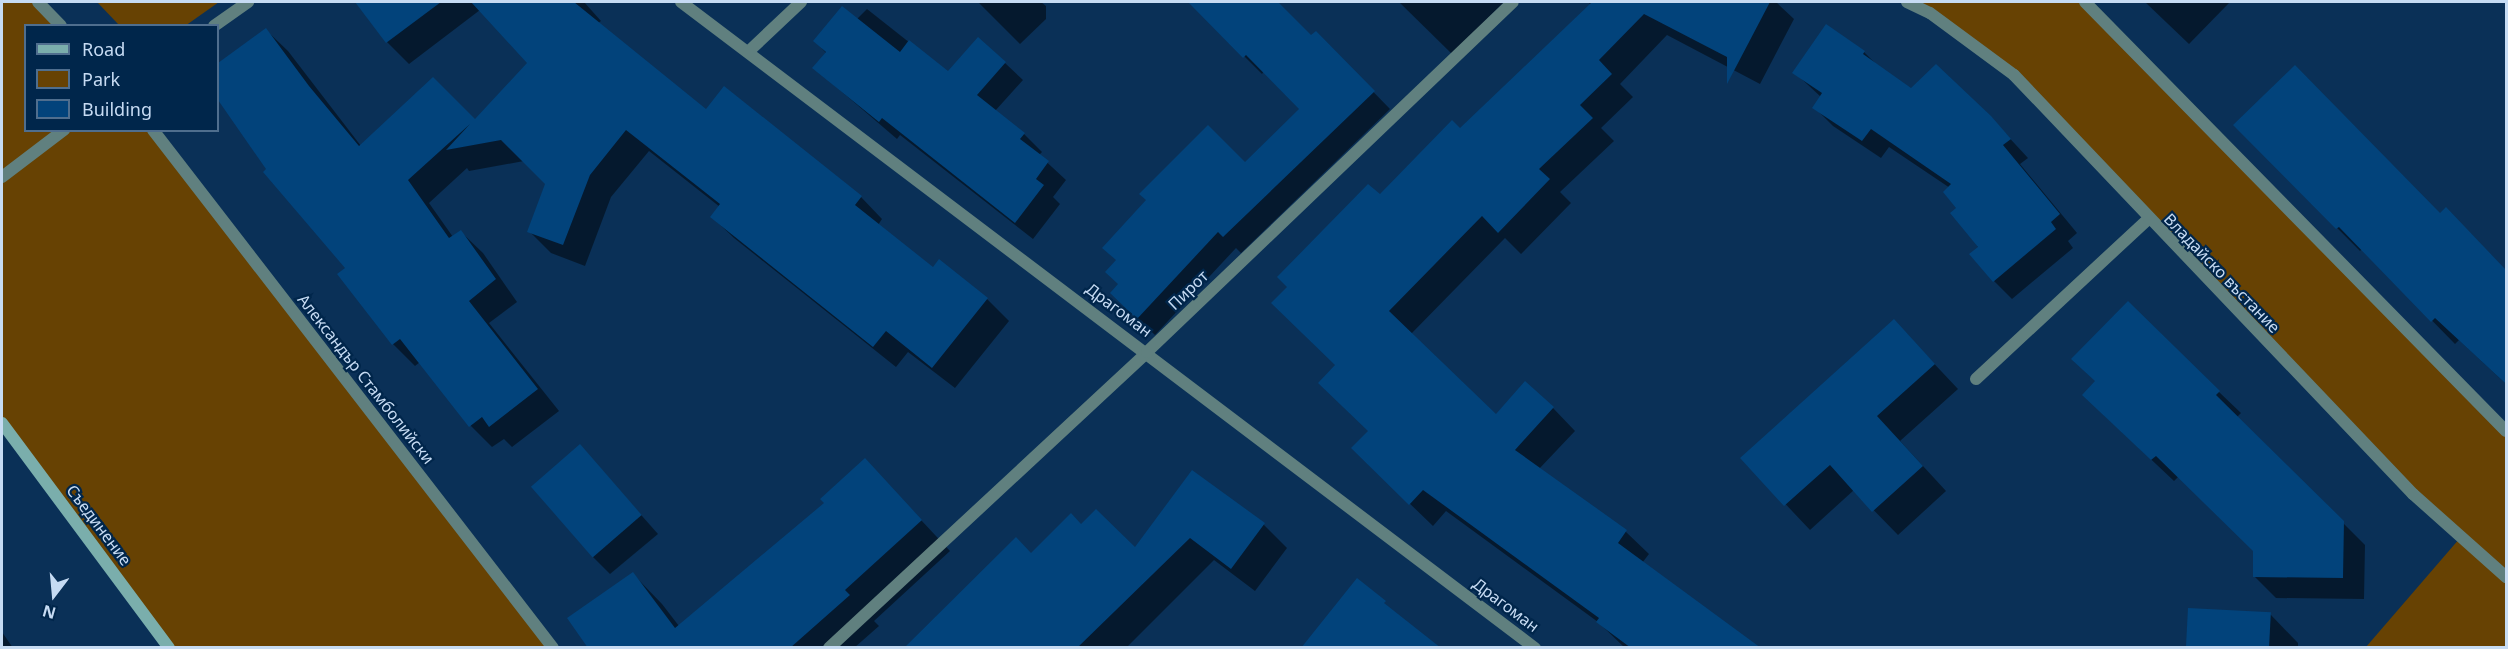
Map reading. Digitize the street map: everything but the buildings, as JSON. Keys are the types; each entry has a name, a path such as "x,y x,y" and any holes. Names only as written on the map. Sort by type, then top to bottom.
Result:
{"street":[{"path":"38,2 59,24"},
{"path":"217,24 248,2"},
{"name":"Драгоман","path":"681,2 1147,352 1535,648"},
{"path":"748,52 801,2"},
{"name":"Пирот","path":"829,648 1147,352 1513,2"},
{"name":"Владайско въстание","path":"1907,2 1930,14 2014,75 2148,219 2413,494 2506,577"},
{"path":"2085,2 2506,431"},
{"path":"2,177 61,132"},
{"name":"Александър Стамболийски","path":"155,132 553,648"},
{"path":"1976,379 2148,219"},
{"name":"Съединение","path":"2,423 169,648"}],"green space":[{"path":"2,2 36,2 57,24 24,24 24,132 57,132 2,174"},
{"path":"97,2 219,2 188,24 118,24"},
{"path":"1907,2 2085,2 2506,431 2506,647 2366,647 2460,538 2014,75"},
{"path":"63,132 154,132 553,647 169,647 2,423 2,177"}]}
